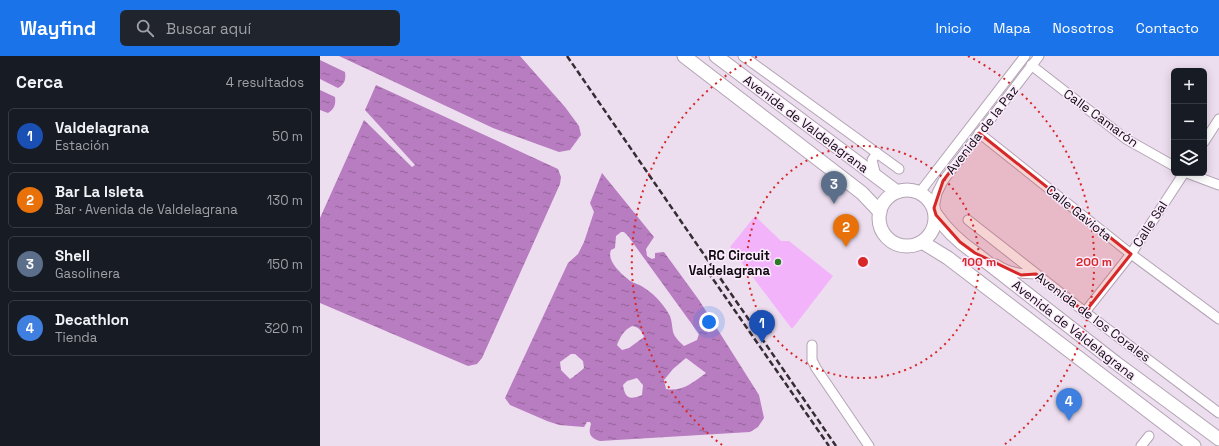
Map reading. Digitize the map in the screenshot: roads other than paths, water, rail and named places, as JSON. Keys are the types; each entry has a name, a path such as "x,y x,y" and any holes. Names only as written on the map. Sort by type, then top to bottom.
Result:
{"main road":[{"name":"Avenida de Valdelagrana","path":"684,56 862,193 880,212"},
{"name":"Avenida de Valdelagrana","path":"716,56 897,192"},
{"path":"911,190 920,192 930,201 935,211 936,223 928,237 922,242 905,246 897,244 884,234 880,226 880,212 883,204 889,196 897,192 911,190"},
{"name":"Avenida de Valdelagrana","path":"935,211 944,226 960,242 1116,363 1219,439"},
{"name":"Avenida de Valdelagrana","path":"922,242 948,258 1194,446"}],"street":[{"path":"743,56 899,169"},
{"name":"Avenida de la Paz","path":"935,211 937,193 943,181 1039,56"},
{"name":"Avenida de la Paz","path":"920,192 1019,58"},
{"name":"Calle Camarón","path":"1032,65 1126,138 1171,164"},
{"path":"1205,140 1219,119"},
{"name":"Calle Gaviota","path":"979,133 1130,254 1219,319"},
{"path":"876,176 872,160 877,153"},
{"name":"Calle Sal","path":"1085,312 1130,254 1182,176"},
{"path":"1196,176 1219,184"},
{"name":"Avenida de los Corales","path":"968,220 1085,312 1219,413"},
{"path":"975,253 988,257 1001,267 1021,274 1036,274"},
{"path":"812,345 812,360 816,368 869,446"},
{"path":"1141,446 1149,436"}],"water":[{"path":"339,56 520,56 565,107 579,126 581,135 570,150 559,152 493,128"},
{"path":"320,60 345,72 342,85 338,88 320,79"},
{"path":"376,85 558,169 561,177 560,184 482,358 477,364 468,366 320,303 320,218 364,120 412,167 415,165 365,110"},
{"path":"320,90 335,97 334,106 328,113 320,110"},
{"path":"602,173 654,237 646,249 647,256 652,259 655,258 655,253 664,252 699,300 759,395 764,418 758,427 750,432 600,441 592,437 590,433 590,422 587,422 584,427 559,425 510,405 505,398 568,263 578,254 584,242 594,212 590,203","holes":["621,232 624,232 628,236 699,334 697,340 684,346 674,334 670,316 660,301 653,294 632,282 616,268 610,254 611,250 615,248 616,236","632,326 638,328 644,337 629,348 622,350 617,345 619,339","571,354 575,354 583,361 584,368 570,379 561,370 560,362","686,358 706,373 688,386 678,389 666,389 664,380 673,369","637,378 643,385 642,395 634,398 627,396 623,385 627,381"]}],"railway":[{"path":"567,56 836,446"},
{"path":"708,272 829,446"}],"place":[{"name":"Shell","path":"834,204"},
{"name":"Bar La Isleta","path":"846,247"},
{"name":"RC Circuit Valdelagrana","path":"778,262"},
{"name":"Valdelagrana","path":"762,343"},
{"name":"Decathlon","path":"1069,421"}]}
